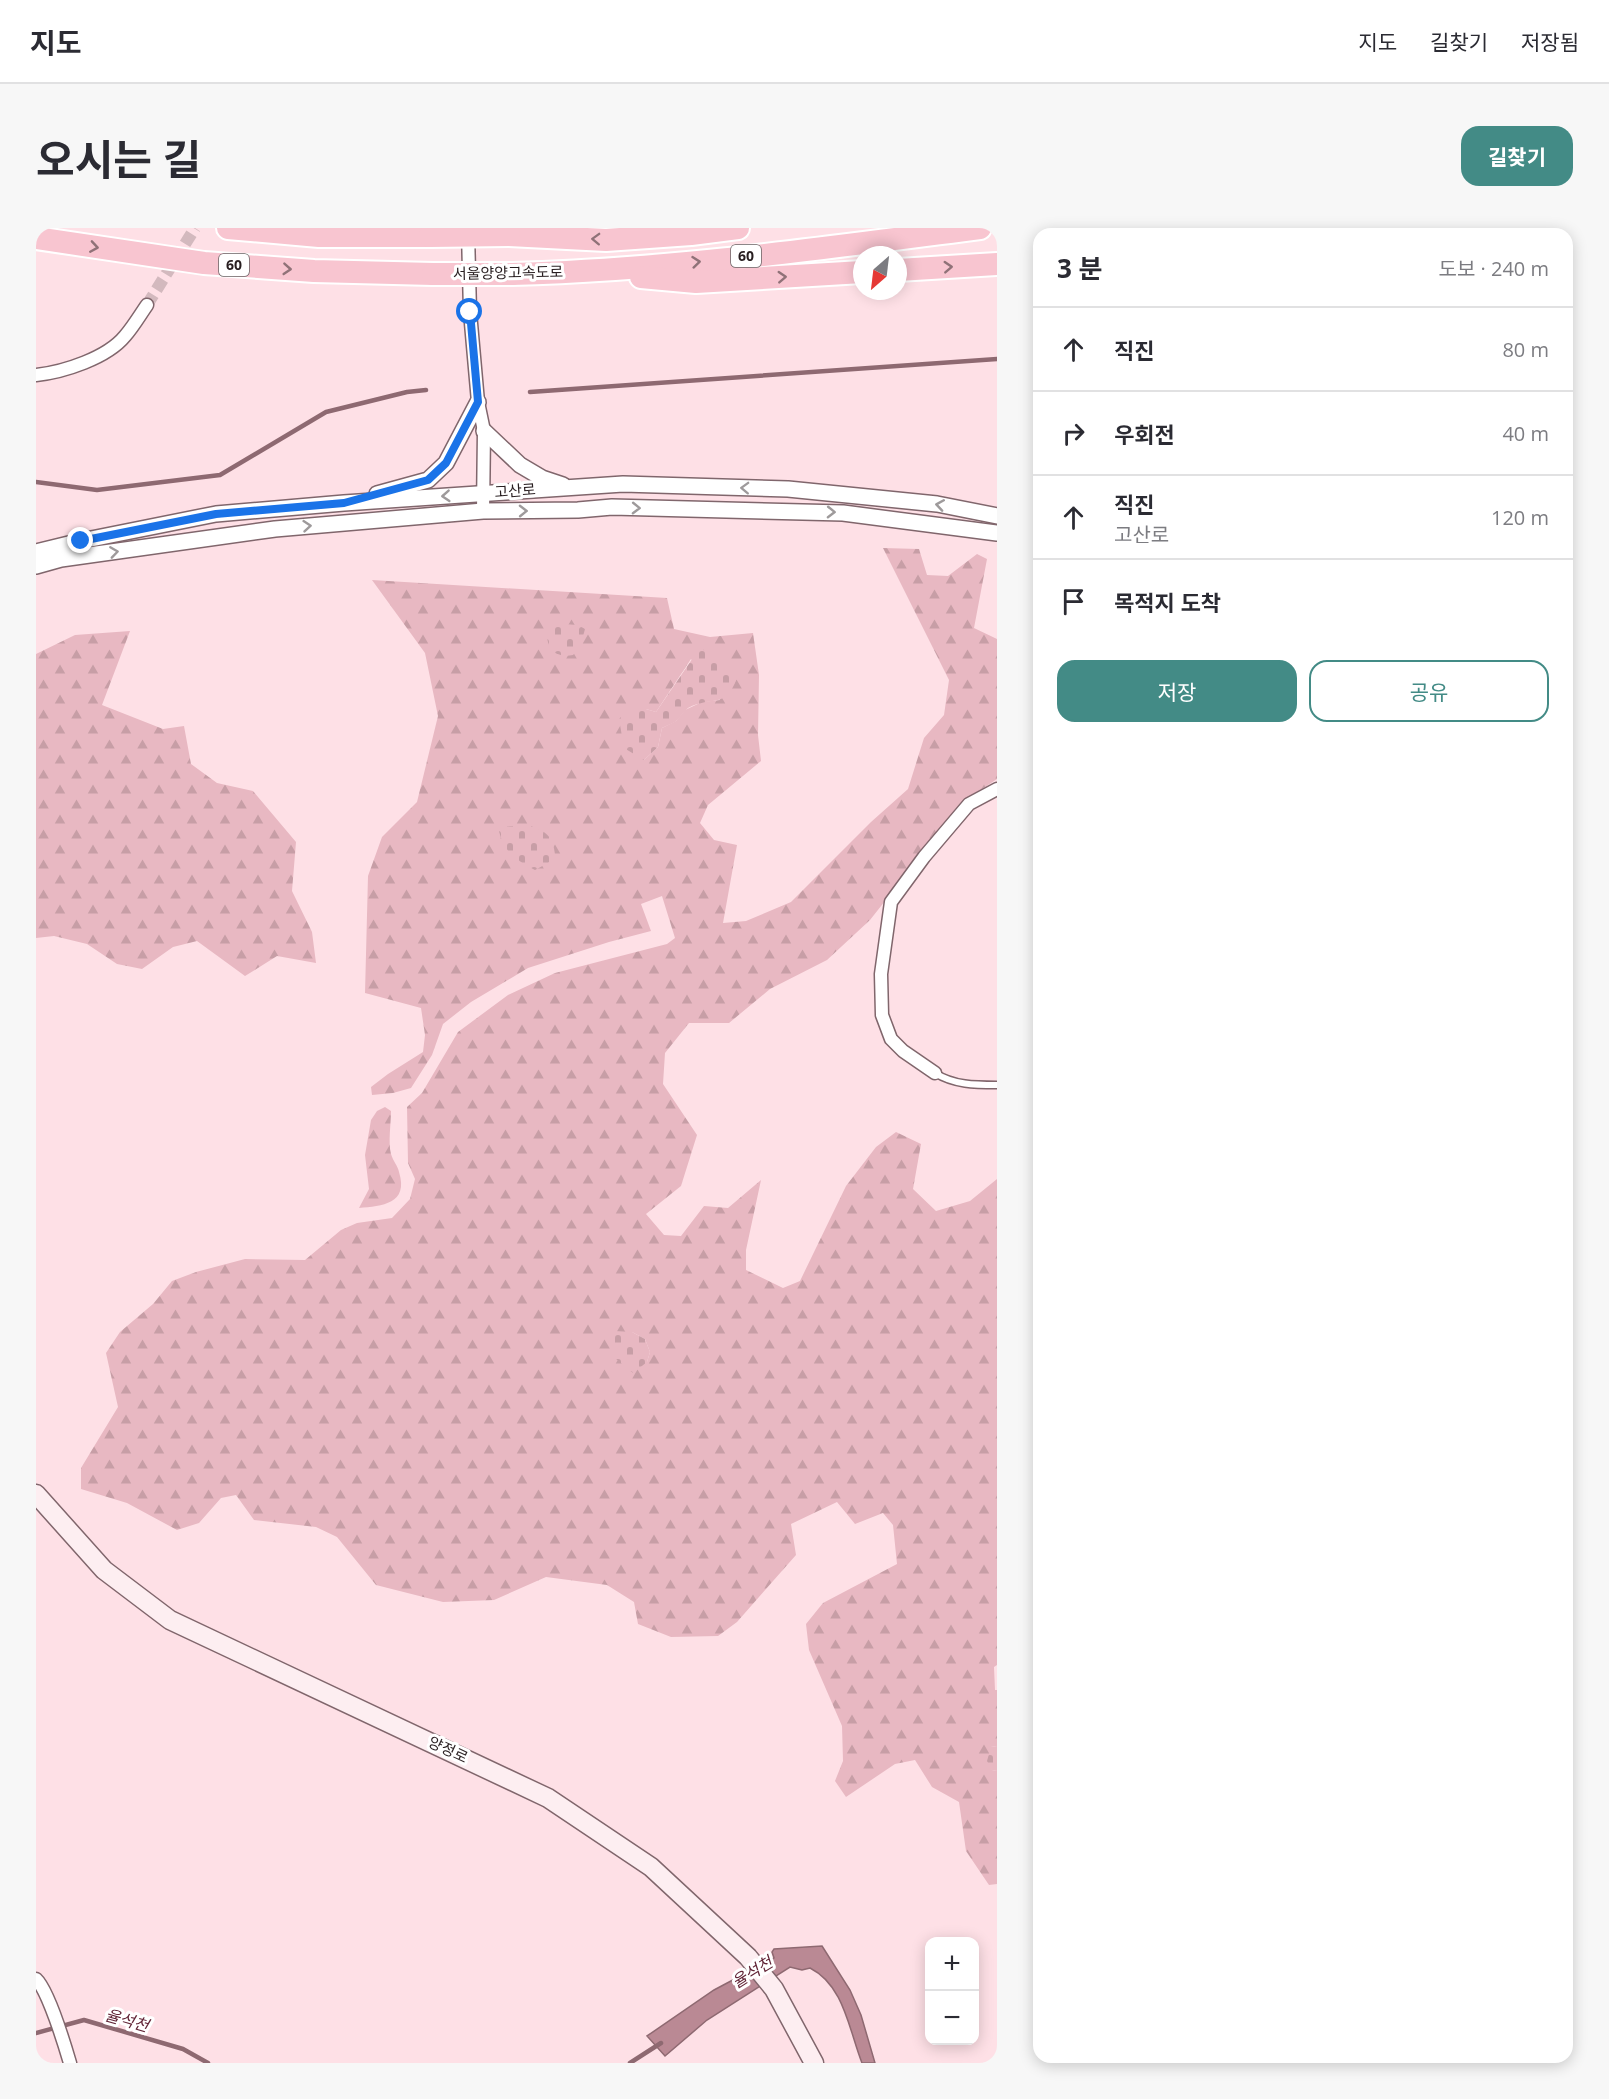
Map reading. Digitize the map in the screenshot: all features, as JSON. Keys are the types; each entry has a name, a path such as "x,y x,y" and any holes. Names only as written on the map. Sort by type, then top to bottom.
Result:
{"highway":[{"name":"60","path":"228,228 319,236 509,235 606,240 738,228"},
{"name":"서울양양고속도로","path":"36,238 204,263 314,271 512,274 576,272 695,262 980,228"},
{"path":"907,269 997,264"},
{"path":"576,272 696,282 853,273"}],"main road":[{"name":"양정로","path":"36,1494 104,1570 170,1620 548,1798 651,1867 748,1957 774,1989 814,2063"}],"street":[{"path":"468,228 470,312 478,402 484,431 483,511"},
{"path":"36,375 70,368 100,355 124,338 147,305"},
{"path":"344,503 428,480 446,463 478,402"},
{"path":"484,431 519,465 542,478 572,487"},
{"name":"고산로","path":"36,552 216,514 623,484 788,489 937,504 997,516"},
{"name":"고산로","path":"36,566 61,559 275,529 483,511 578,510 612,507 843,513 997,533"},
{"path":"935,1073 903,1051 891,1039 882,1015 881,974 891,902 924,857 969,804 997,789"},
{"path":"36,1979 48,2002 70,2062"}],"lane":[{"path":"935,1073 946,1080 997,1085"}],"green space":[{"path":"883,548 919,549 927,575 948,576 977,554 987,559 974,628 997,639 997,779 964,801 870,920 827,960 770,989 729,1023 689,1023 665,1053 663,1084 697,1135 681,1186 646,1214 664,1235 681,1236 704,1206 728,1208 761,1180 746,1250 746,1270 783,1288 800,1281 846,1186 876,1147 896,1132 921,1144 913,1189 936,1211 970,1201 997,1179 997,1665 994,1667 995,1690 997,1690 997,1746 991,1747 992,1770 997,1771 997,1884 989,1885 966,1851 959,1802 932,1787 915,1760 895,1764 846,1797 835,1781 843,1761 842,1726 809,1650 806,1624 823,1603 897,1564 893,1525 883,1513 855,1524 837,1502 791,1524 796,1555 737,1622 718,1636 671,1637 638,1624 634,1602 607,1585 546,1577 494,1600 443,1602 376,1585 337,1537 316,1527 254,1520 236,1495 221,1498 199,1523 177,1530 127,1503 81,1489 81,1468 118,1407 106,1353 120,1332 153,1304 172,1281 245,1259 305,1260 341,1230 357,1223 392,1218 410,1199 415,1179 408,1163 407,1107 422,1093 458,1032 508,995 555,973 667,944 675,938 662,896 641,904 651,931 528,968 471,1002 443,1024 432,1055 411,1088 372,1095 371,1087 423,1052 425,1035 421,1008 365,993 368,876 382,837 417,802 438,716 425,653 372,580 667,598 674,629 710,637 753,633 759,675 758,735 761,761 708,805 700,823 714,840 737,845 723,923 746,921 791,902 871,822 908,789 924,738 944,715 949,680","holes":["691,659 720,700 702,702 685,710 676,721 662,728 658,747 644,760 646,709 656,712","632,1332 645,1339 650,1352 647,1362"]},
{"path":"547,625 578,625 585,629 580,647 573,655 555,653 547,639"},
{"path":"130,631 102,705 163,729 184,726 191,764 217,783 253,791 296,842 292,891 312,932 316,963 277,956 245,976 197,941 173,947 142,969 117,964 87,944 54,936 36,938 36,654 75,635"},
{"path":"699,649 722,658 734,672 737,678 728,694 723,698 688,708 675,722 662,728 658,747 644,760 624,748 619,719 630,708 656,712"},
{"path":"528,825 547,835 554,848 555,855 548,863 535,870 521,862 506,848 498,827"},
{"path":"385,1107 391,1111 390,1149 399,1172 400,1191 397,1197 384,1204 359,1208 369,1189 365,1155 371,1120 377,1111"},
{"path":"615,1331 632,1332 645,1339 650,1352 647,1362 633,1373 616,1359 609,1338"},
{"path":"997,1746 997,1771 992,1770 987,1761 991,1747"}],"water":[{"name":"율석천","path":"822,1946 850,1990 861,2015 875,2063 862,2063 838,1997 831,1985 810,1968 802,1970 790,1967 707,2020 665,2056 647,2036 714,1990 774,1958 772,1952 774,1949"}],"waterway":[{"path":"530,392 997,359"},
{"path":"36,482 97,490 220,475 326,412 407,392 426,390"},
{"name":"율석천","path":"36,2033 84,2020 183,2049 208,2063"},
{"name":"율석천","path":"630,2063 661,2043"}],"tunnel":[{"path":"147,305 195,228"}],"route":[{"path":"81,541 216,514 344,503 428,480 446,463 478,402 470,312"}]}
